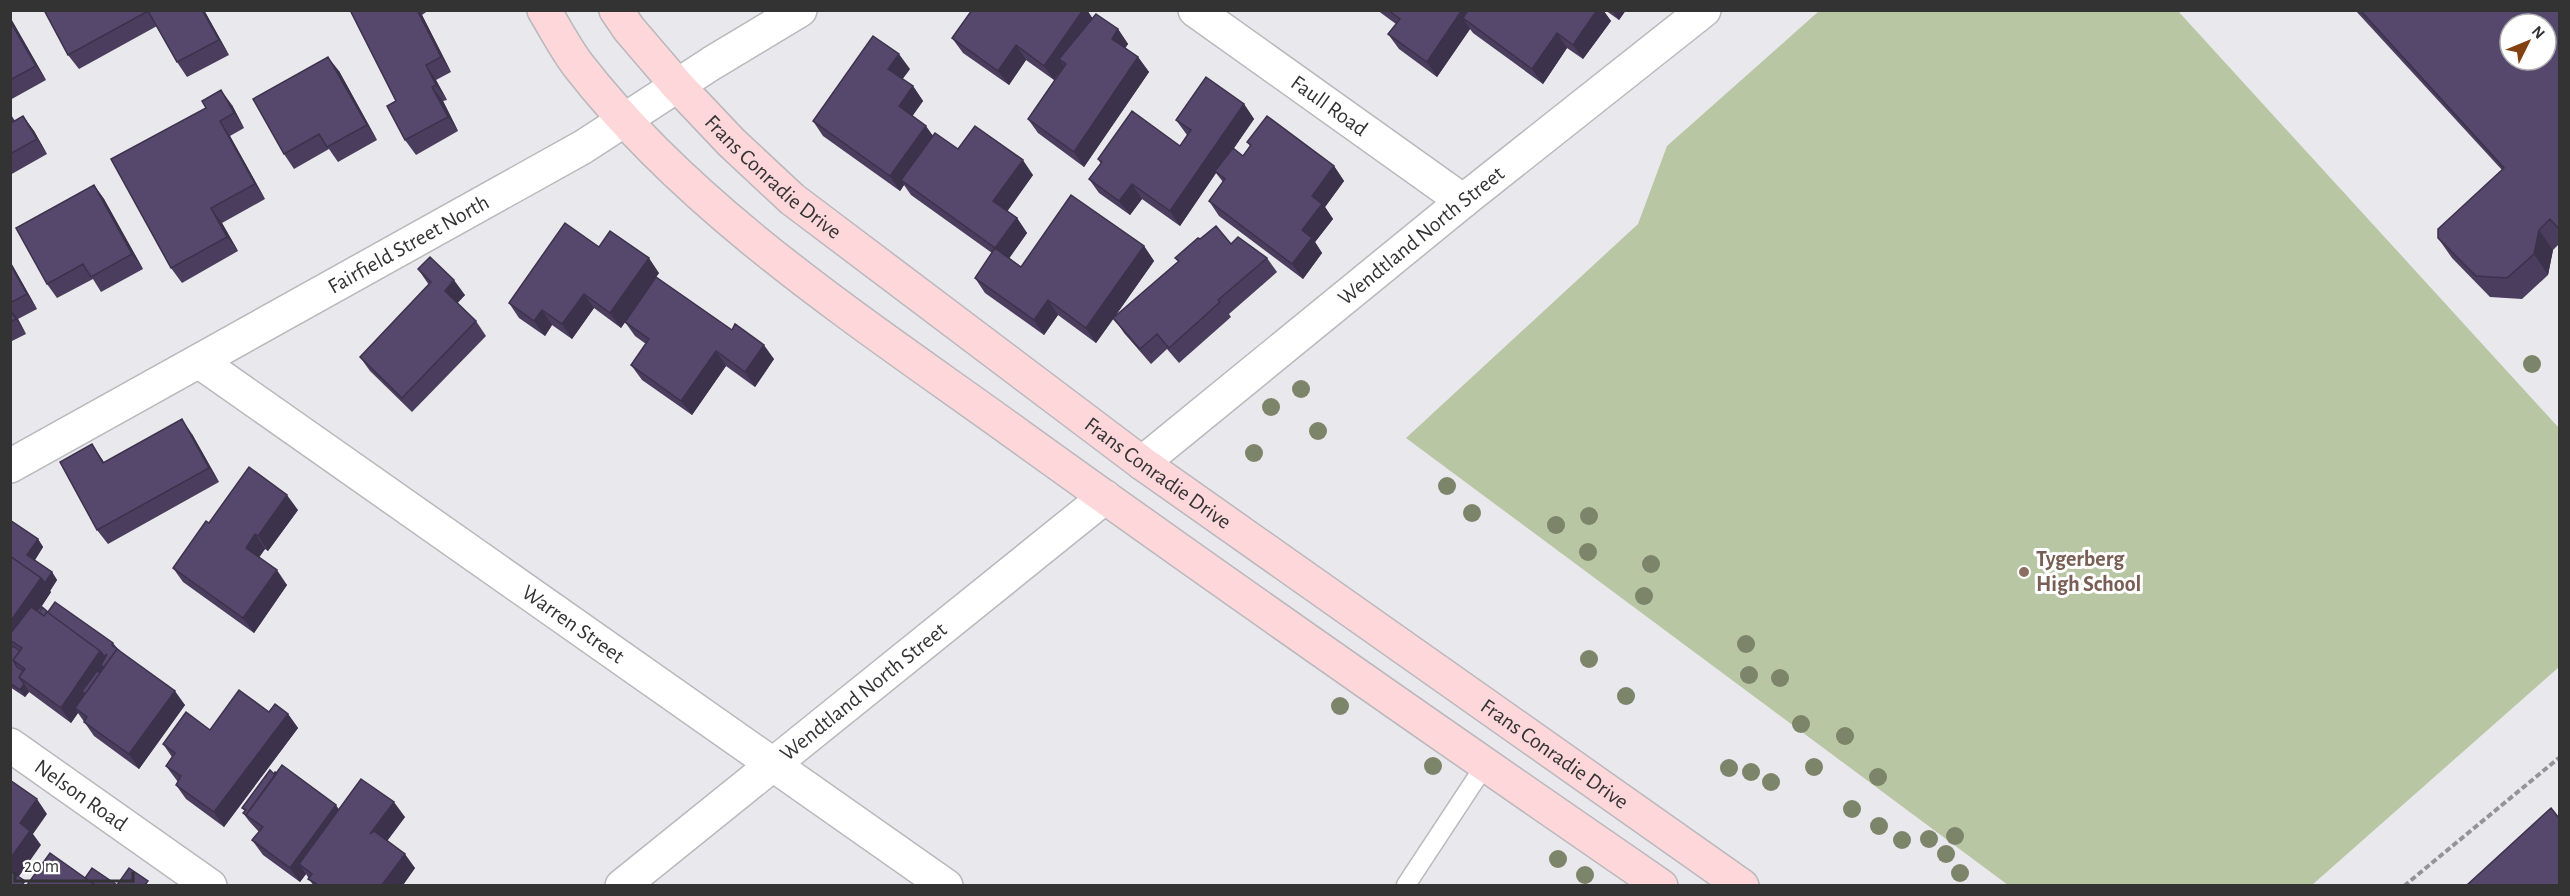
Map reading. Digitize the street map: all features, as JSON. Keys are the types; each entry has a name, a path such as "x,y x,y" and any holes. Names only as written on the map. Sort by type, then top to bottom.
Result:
{"main road":[{"path":"543,10 577,63 678,176 810,284 1105,497 1485,765 1661,885"},
{"name":"Frans Conradie Drive","path":"616,10 629,29 677,85 731,142 792,199 1142,464 1742,885"}],"street":[{"name":"Fairfield Street North","path":"10,466 583,147 677,85 800,10"},
{"name":"Faull Road","path":"1195,10 1463,201"},
{"name":"Wendtland North Street","path":"1142,464 1463,201 1704,10"},
{"name":"Warren Street","path":"200,362 946,885"},
{"name":"Wendtland North Street","path":"622,885 1105,497"},
{"name":"Nelson Road","path":"10,745 210,885"}],"lane":[{"path":"1406,885 1485,765"}],"path":[{"path":"2404,885 2559,758"}],"green space":[{"name":"Tygerberg High School","path":"1819,11 2178,11 2559,428 2559,667 2312,885 2008,885 1406,438 1638,224 1667,146"}],"building":[{"path":"44,10 202,10 219,40 177,62 148,11 68,55"},
{"path":"350,10 417,10 441,57 426,65 436,85 432,87 448,117 405,140 387,106 396,101"},
{"path":"972,10 1083,10 1044,66 1016,45 998,71 952,38"},
{"path":"1388,10 1462,10 1427,62 1388,34 1400,19"},
{"path":"1468,10 1597,10 1573,45 1557,33 1532,69 1463,18"},
{"path":"2360,10 2559,10 2559,229 2550,219 2539,230 2534,254 2507,278 2476,276 2438,238 2438,229 2504,168"},
{"path":"1096,14 1118,29 1112,39 1138,57 1074,152 1028,119 1066,64 1059,59"},
{"path":"10,21 36,66 10,80"},
{"path":"873,36 899,54 888,69 913,86 899,106 926,126 890,176 813,121"},
{"path":"328,57 367,125 327,147 319,134 284,154 253,99"},
{"path":"1206,77 1244,104 1170,211 1132,184 1119,201 1089,179 1102,162 1098,159 1132,111 1180,146 1191,130 1176,120"},
{"path":"221,90 234,113 220,121 255,184 211,208 227,237 171,268 111,159 206,108 202,101"},
{"path":"23,116 37,139 10,154 10,117 13,122"},
{"path":"1267,116 1334,166 1312,196 1322,204 1302,230 1312,238 1292,264 1209,201 1225,179 1215,171 1233,148 1243,156 1251,145 1247,142"},
{"path":"975,126 1023,160 993,201 1017,218 995,248 901,180 935,133 958,149"},
{"path":"94,185 132,254 91,277 83,264 47,284 16,228"},
{"path":"1071,195 1144,246 1086,328 1048,300 1034,320 975,278 995,248 1021,267"},
{"path":"565,223 599,247 610,231 649,258 610,313 584,294 562,324 542,310 534,321 509,303"},
{"path":"1216,226 1231,244 1238,237 1267,258 1218,300 1220,302 1169,348 1157,334 1140,349 1113,318 1179,261 1175,258"},
{"path":"430,257 454,280 445,291 476,321 402,398 360,357 431,282 418,269"},
{"path":"10,264 27,294 10,303"},
{"path":"656,277 732,330 735,324 764,345 745,372 716,351 681,401 631,365 649,339 625,322"},
{"path":"10,310 16,319 10,322"},
{"path":"182,419 209,468 97,530 60,462 92,444 103,463"},
{"path":"249,467 287,495 258,536 255,534 246,548 277,570 243,618 173,568 206,521 209,523"},
{"path":"10,520 38,539 27,555 52,572 45,583 10,556"},
{"path":"10,556 41,578 10,622"},
{"path":"55,602 113,643 112,645 120,651 117,649 104,667 101,665 107,654 104,656 47,612 44,616 39,612 42,607 48,612"},
{"path":"31,607 44,616 47,612 100,651 61,708 19,677 25,669 13,660 22,648 10,640 10,634"},
{"path":"13,646 20,651 13,660 23,671 19,677 24,684 20,690 10,683 10,650"},
{"path":"117,649 175,691 129,754 84,722 87,717 75,708"},
{"path":"97,671 100,673 85,694 82,691"},
{"path":"239,690 269,712 275,704 288,714 214,812 176,785 181,776 166,766 175,753 163,744 186,712 210,730"},
{"path":"282,765 336,805 290,868 252,840 263,827 246,815"},
{"path":"270,770 274,774 277,773 246,815 243,813 246,810 242,808"},
{"path":"361,779 394,802 370,834 374,831 405,854 382,885 318,885 308,879 312,874 299,864"},
{"path":"10,780 37,799 20,823 30,831 10,859"},
{"path":"2551,808 2559,818 2559,885 2467,885"},
{"path":"50,853 95,885 27,885"},
{"path":"92,868 117,885 95,885 85,878"},
{"path":"129,868 148,881 145,885 117,885"},
{"path":"10,871 25,881 22,885 10,885"}],"place":[{"name":"Tygerberg High School","path":"2024,572"}]}
